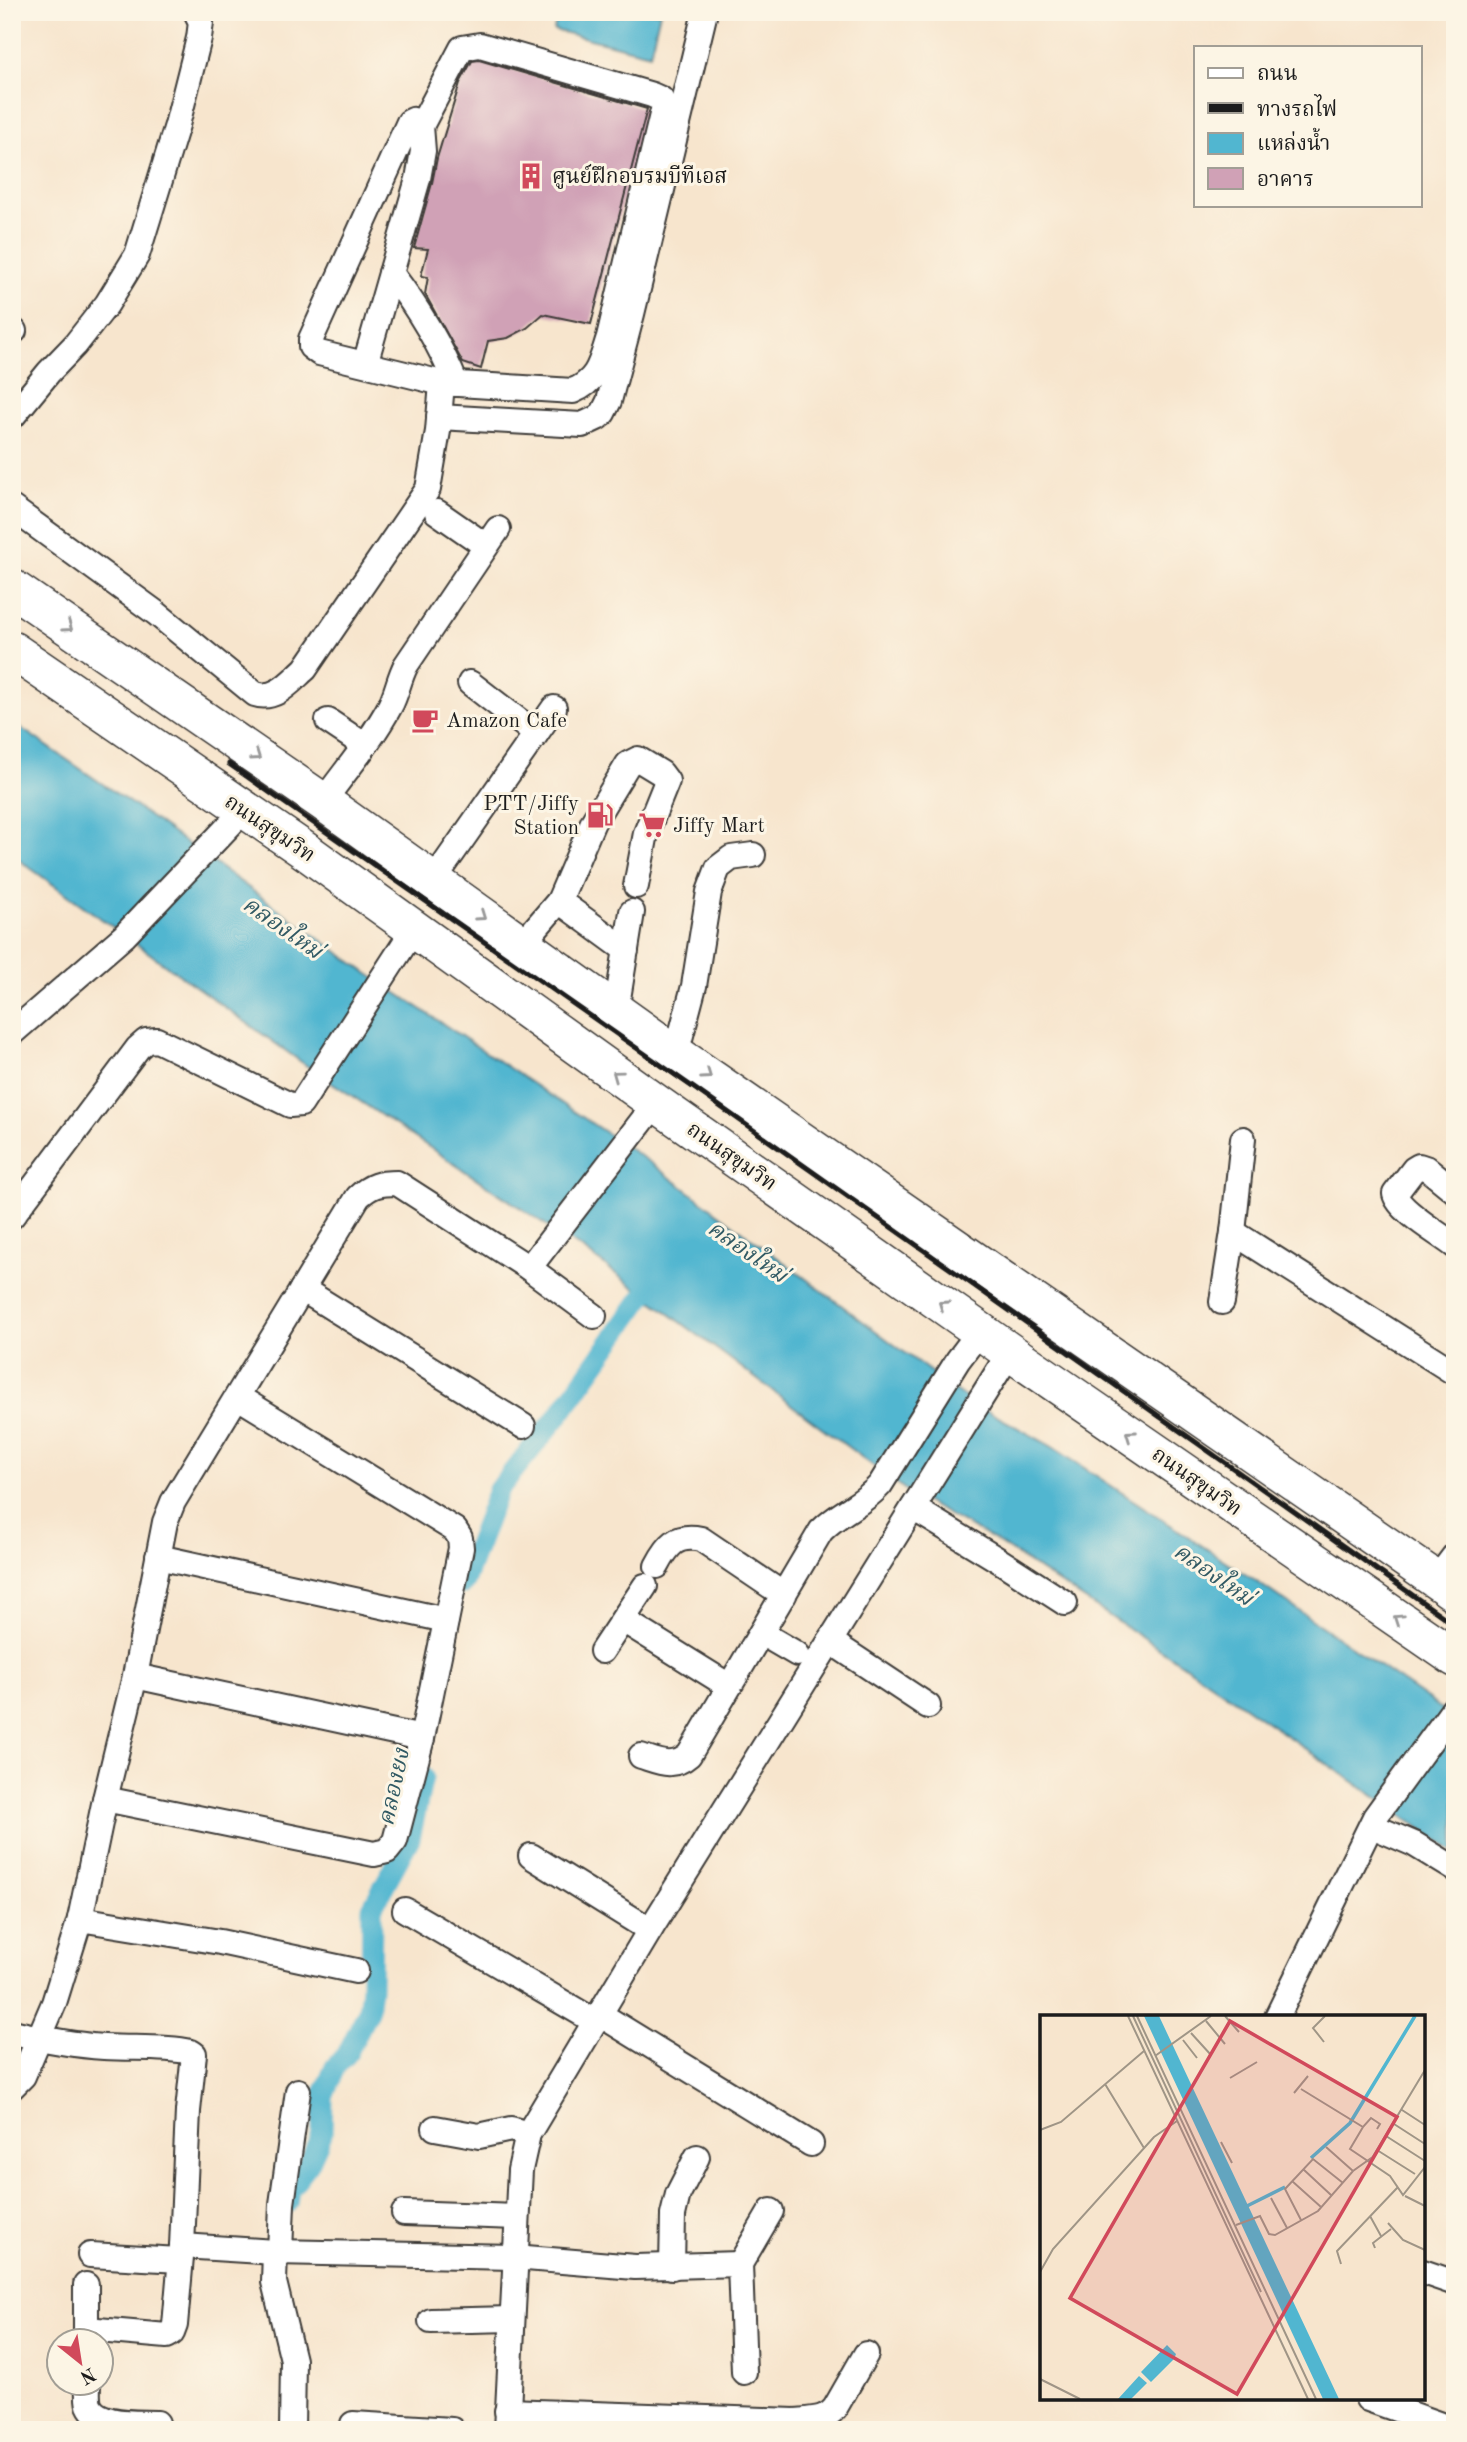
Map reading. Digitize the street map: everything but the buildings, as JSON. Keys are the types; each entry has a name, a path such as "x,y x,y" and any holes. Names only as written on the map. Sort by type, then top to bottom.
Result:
{"highway":[{"path":"12,588 323,802 676,1054 1448,1576"},
{"name":"ถนนสุขุมวิท","path":"12,650 414,929 647,1116 980,1331 1455,1658"}],"street":[{"path":"12,417 107,304 137,255 173,137 199,37 201,22 196,12"},
{"path":"438,424 573,426 589,423 603,413 609,401 632,314 705,12"},
{"path":"365,364 418,179 423,151 421,126 462,48 480,45 652,95 660,99 664,106 609,337 598,370 587,385 573,391 449,383 365,364 319,353 311,346 311,339 409,122 413,120 421,126"},
{"path":"12,508 156,613 255,694 271,696 284,688 305,669 428,489 438,424 449,383 449,366 424,321 391,273"},
{"path":"323,802 392,703 399,678 492,537 437,512"},
{"path":"470,683 536,734"},
{"path":"433,881 554,708"},
{"path":"328,721 364,745"},
{"path":"522,944 559,901 593,822 628,764 638,759 661,773 667,781 646,832 636,886"},
{"path":"12,1033 124,936 244,810"},
{"path":"676,1054 694,986 709,892 718,868 731,858 753,855"},
{"path":"559,901 626,950"},
{"path":"616,1011 632,912"},
{"path":"12,1216 146,1041 157,1040 290,1105 302,1104 414,929"},
{"path":"536,1258 647,1116"},
{"path":"1222,1302 1243,1139"},
{"path":"1455,1191 1428,1169 1419,1166 1395,1194 1396,1201 1405,1209 1455,1246"},
{"path":"12,2087 23,2076 54,2003 80,1919 135,1676 165,1522 173,1502 358,1197 370,1187 381,1183 397,1183 536,1258 594,1316"},
{"path":"1233,1233 1455,1373"},
{"path":"302,1289 523,1426"},
{"path":"641,1756 669,1764 680,1763 689,1755 821,1531 832,1519 868,1499 880,1485 958,1360 980,1331"},
{"path":"866,2354 829,2416 795,2425 507,2420 520,2170 528,2134 650,1930 1010,1352"},
{"path":"106,1798 373,1854 387,1851 395,1841 422,1738 461,1548 460,1538 455,1530 238,1397"},
{"path":"914,1505 1065,1603"},
{"path":"602,1651 665,1551 687,1536 701,1539 784,1595"},
{"path":"158,1557 446,1620"},
{"path":"623,1620 729,1686"},
{"path":"761,1633 797,1654"},
{"path":"830,1641 928,1706"},
{"path":"135,1676 422,1738"},
{"path":"1278,2015 1373,1821 1455,1707"},
{"path":"1373,1821 1455,1869"},
{"path":"531,1856 650,1930"},
{"path":"405,1910 811,2144"},
{"path":"80,1919 220,1942 356,1971"},
{"path":"12,2032 40,2033 103,2047 166,2047 194,2054 188,2111 176,2325 167,2336 116,2335"},
{"path":"292,2430 292,2347 274,2282 282,2252 282,2204 298,2091"},
{"path":"435,2128 479,2136 511,2129 528,2134"},
{"path":"672,2267 673,2215 678,2194 697,2157"},
{"path":"744,2372 740,2264 771,2211"},
{"path":"404,2213 517,2217"},
{"path":"90,2255 282,2252 514,2257 672,2267 740,2264"},
{"path":"1425,2273 1455,2283"},
{"path":"86,2285 86,2326"},
{"path":"431,2321 512,2319"},
{"path":"88,2396 91,2408 100,2416 157,2423"},
{"path":"1371,2400 1455,2430"},
{"path":"353,2424 452,2430"}],"water":[{"path":"558,12 660,12 650,54 554,30"},
{"name":"คลองใหม่","path":"12,722 139,809 370,975 648,1161 971,1402 1051,1446 1254,1580 1455,1718 1455,1852 1193,1671 994,1540 911,1494 584,1250 307,1066 12,855"}],"waterway":[{"name":"คลองยง","path":"463,1584 498,1490 559,1415 661,1271"},
{"name":"คลองยง","path":"287,2203 289,2189 309,2163 322,2134 323,2096 335,2067 347,2054 368,2011 371,1988 372,1908 410,1838 423,1777"}],"railway":[{"path":"229,764 1455,1625"}],"place":[{"name":"ศูนย์ฝึกอบรมบีทีเอส","path":"531,176"},
{"name":"Amazon Cafe","path":"425,720"},
{"name":"PTT/Jiffy Station","path":"600,815"},
{"name":"Jiffy Mart","path":"652,825"}]}
